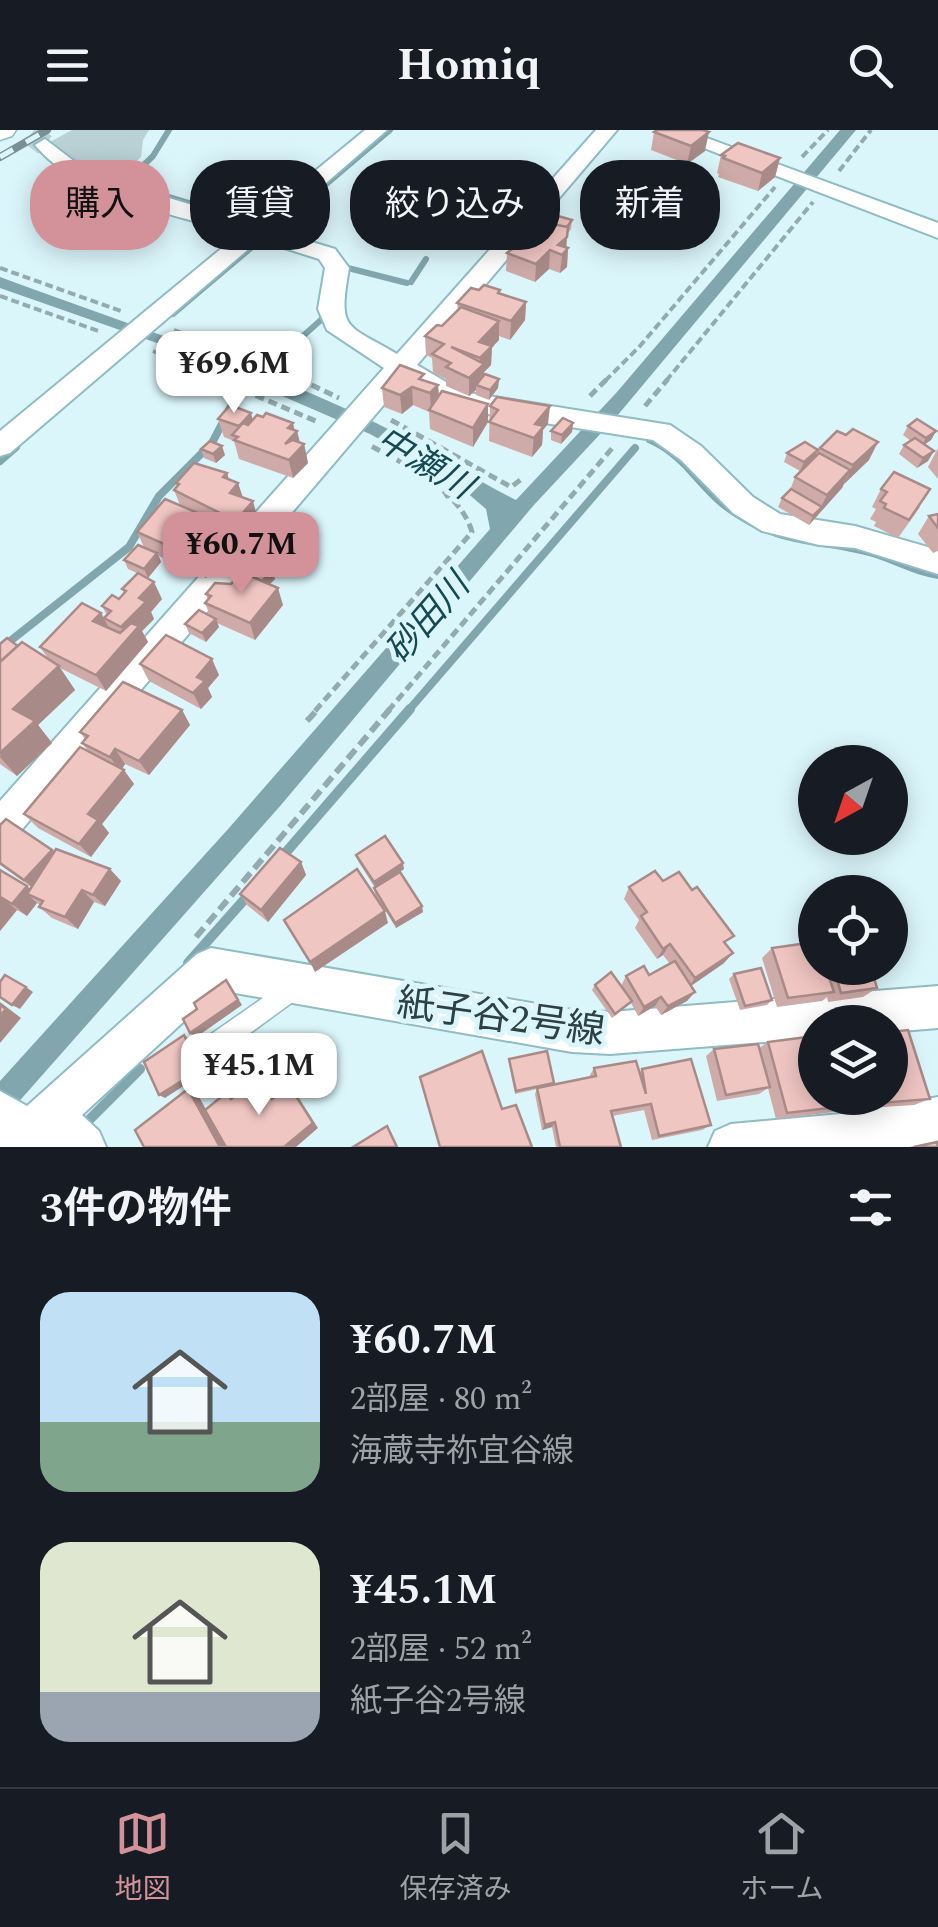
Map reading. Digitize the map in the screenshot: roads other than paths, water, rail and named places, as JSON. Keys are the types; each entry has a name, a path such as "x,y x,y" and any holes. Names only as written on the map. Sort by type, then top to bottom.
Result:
{"street":[{"path":"330,169 376,130"},
{"path":"0,828 607,130"},
{"path":"667,130 938,231"},
{"path":"21,134 72,169 109,186 190,210"},
{"path":"0,446 233,250"},
{"path":"315,250 327,254 338,277 330,309 339,330 456,400 660,432 681,444 730,494 772,522 800,531 855,537 938,562"},
{"name":"紙子谷2号線","path":"21,1126 211,968 532,1026 610,1033 938,1006"},
{"path":"730,1147 850,1136 938,1119"},
{"path":"21,1126 83,1147"}],"lane":[{"path":"222,1064 212,1047 300,983"}],"water":[{"path":"840,130 856,130 617,416 533,506 281,805 0,1123 0,1081 229,828 490,529 486,509 451,479 370,434 174,349 0,288 0,277 237,363 330,402 394,432 516,500 617,392"},
{"path":"649,438 688,461 726,504 938,573 938,579 865,555 767,534 721,507 671,457 646,442"}],"waterway":[{"path":"169,130 153,156 124,184 190,203"},
{"path":"173,314 390,130"},
{"path":"411,282 426,259"},
{"path":"348,268 407,283"},
{"path":"274,362 322,319 322,307"},
{"path":"0,649 129,547 159,496 212,443 237,395"},
{"path":"0,461 16,447"},
{"path":"408,711 635,448"},
{"path":"281,858 410,709"},
{"path":"188,963 251,892"},
{"path":"89,1120 140,1069"}],"tunnel":[{"path":"31,134 45,145"}],"railway":[{"path":"0,157 47,130"}],"water label":[{"name":"中瀬川","path":"425,462"},
{"name":"砂田川","path":"427,618"}]}
